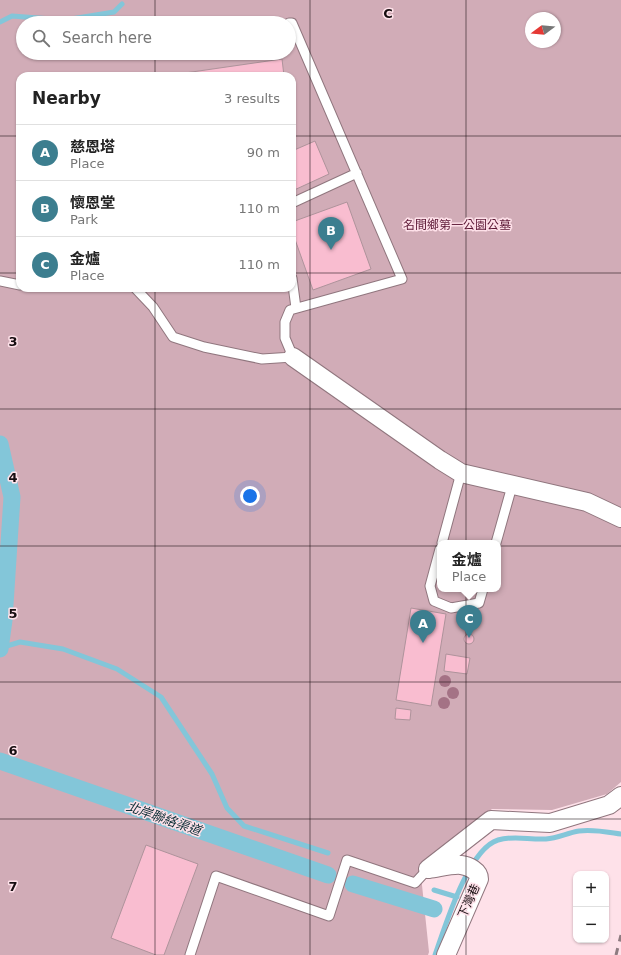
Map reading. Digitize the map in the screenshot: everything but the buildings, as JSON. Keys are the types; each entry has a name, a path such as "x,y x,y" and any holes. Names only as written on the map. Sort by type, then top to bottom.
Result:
{"street":[{"path":"293,357 440,460 461,473 512,486 587,502 621,518"},
{"path":"428,869 491,820 550,823 609,805 621,796"},
{"name":"下灣巷","path":"428,869 470,868 479,875 479,879 446,955"}],"lane":[{"path":"140,292 153,307 173,337 204,347 262,359 293,357 285,338 285,322 290,310 402,279 296,32"},
{"path":"296,201 357,174"},
{"path":"0,281 16,284"},
{"path":"294,292 296,308"},
{"path":"443,540 461,473"},
{"path":"497,540 512,486"},
{"path":"437,560 430,586 434,601 451,608 479,603 482,592"},
{"path":"190,955 216,876 329,916 347,860 415,882 428,869"}],"green space":[{"name":"名間鄉第一公園公墓","path":"0,0 621,0 621,782 607,794 552,810 492,809 420,866 429,952 428,955 0,955"}],"waterway":[{"path":"90,16 114,12 122,4"},
{"path":"0,22 12,16 16,16"},
{"name":"北岸聯絡渠道","path":"0,444 12,497 4,620 0,649"},
{"path":"0,648 20,642 63,649 117,669 161,697 212,774 227,808 244,826 328,853"},
{"name":"北岸聯絡渠道","path":"0,761 328,875"},
{"path":"435,955 459,890 477,858 487,846 498,840 504,839 555,838 584,830 621,834"},
{"name":"北岸聯絡渠道","path":"353,884 434,909"},
{"path":"434,890 457,897"}],"railway":[{"path":"616,955 621,935"}],"place":[{"name":"懷恩堂","path":"331,250"},
{"name":"金爐","path":"469,638"},
{"name":"慈恩塔","path":"423,643"}]}
